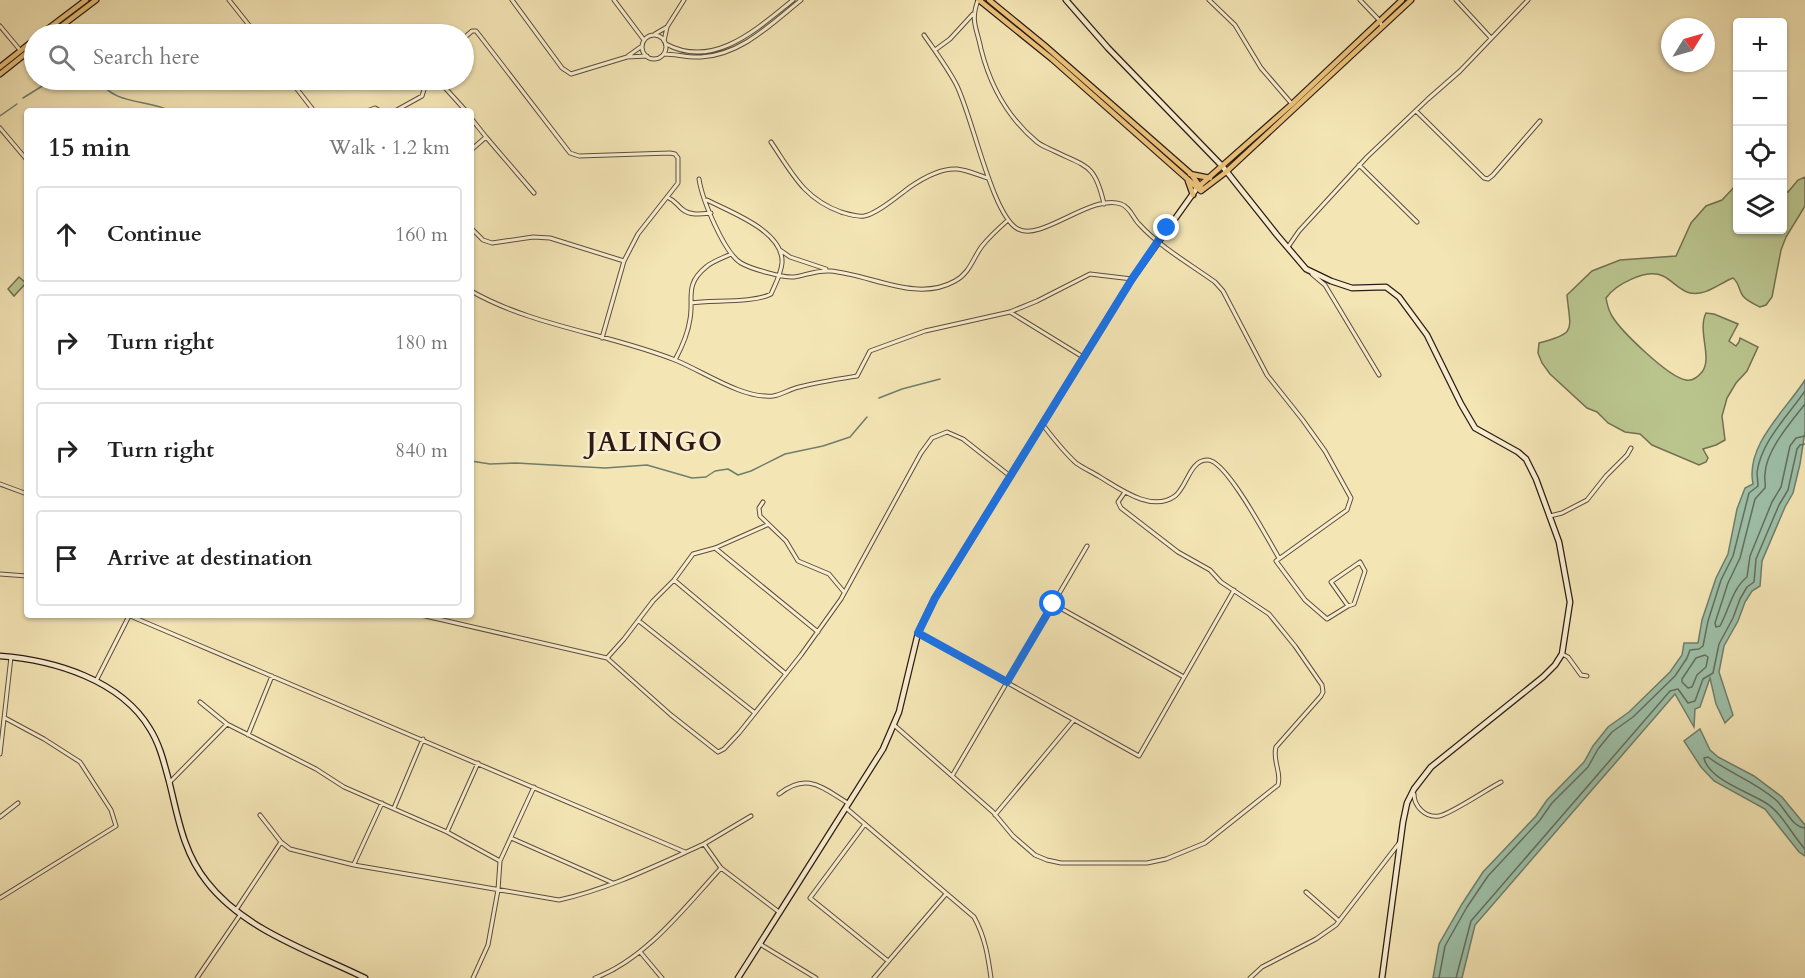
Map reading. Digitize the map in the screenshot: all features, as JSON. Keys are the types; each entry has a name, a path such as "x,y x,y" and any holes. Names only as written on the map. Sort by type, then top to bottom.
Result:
{"main road":[{"path":"54,24 86,0"},
{"path":"64,24 96,0"},
{"path":"979,0 1052,59 1188,176 1193,196"},
{"path":"988,0 1044,45 1200,189"},
{"path":"1066,0 1108,48 1225,169 1306,269 1352,288 1386,287 1398,297 1432,344 1470,422 1482,434 1523,456 1533,471 1559,542 1568,586 1568,619 1562,654 1543,677 1431,767 1414,789 1406,807 1382,978"},
{"path":"1381,24 1402,0"},
{"path":"1200,189 1225,169 1381,24 1411,0"},
{"path":"0,66 22,53"},
{"path":"0,74 22,53"},
{"path":"738,978 880,754 894,724 918,633 935,598 1158,240 1193,196 1210,178 1225,169"},
{"path":"1188,176 1210,178"},
{"path":"0,656 54,666 96,681 127,701 146,723 161,753 181,834 206,882 238,913 252,923 365,978"}],"street":[{"path":"229,0 248,24"},
{"path":"512,0 566,72 577,73 627,57 647,56 656,59 663,54 701,57 728,51 758,35 801,0"},
{"path":"614,0 644,40"},
{"path":"663,54 667,27 684,0"},
{"path":"654,35 676,50 685,52 702,52 727,46 754,31 794,0"},
{"path":"935,51 950,39 973,14 979,0"},
{"path":"1209,0 1235,25 1261,68 1294,106"},
{"path":"1359,0 1381,24"},
{"path":"1456,0 1491,38"},
{"path":"1288,247 1299,231 1359,165 1460,71 1528,0"},
{"path":"973,14 984,61 1002,103 1039,144 1081,162 1094,174 1104,204"},
{"path":"0,26 22,53"},
{"path":"647,56 642,46 644,40 667,27"},
{"path":"474,31 570,153 579,156 675,154 678,158 678,183 638,234 624,261 602,338"},
{"path":"924,35 956,84 969,115 997,201 1017,229 1029,232 1074,213 1104,204 1121,204 1130,211 1138,223 1215,282 1222,291 1267,375 1325,451 1351,498 1347,510 1276,561 1305,600 1327,620 1354,604 1365,571 1360,562 1331,582 1348,606"},
{"path":"627,57 642,46"},
{"path":"298,90 312,108"},
{"path":"400,108 422,96 424,90"},
{"path":"447,90 463,108"},
{"path":"1416,111 1484,178 1488,179 1540,121"},
{"path":"474,122 534,193"},
{"path":"0,128 24,156"},
{"path":"474,147 486,137"},
{"path":"771,142 812,197 825,206 849,214 865,216 915,183 937,173 957,169 988,178"},
{"path":"1359,165 1417,222"},
{"path":"699,179 701,192 722,241 741,263 793,277 811,272 830,271"},
{"path":"668,197 676,201 681,209 689,214 711,213"},
{"path":"706,200 749,220 790,257 830,271 911,288 934,288 955,281 973,265 981,247 1009,220"},
{"path":"474,231 483,240 492,243 533,237 550,238 624,261"},
{"path":"691,303 712,300 762,299 771,294 782,262 779,249"},
{"path":"675,360 690,319 689,294 695,280 706,267 731,254"},
{"path":"1306,269 1325,285 1379,375"},
{"path":"474,292 504,306 675,360 738,390 774,396 814,383 857,376 870,351 925,331 1010,312 1090,274 1132,279"},
{"path":"1010,312 1083,357"},
{"path":"1043,425 1077,463 1125,492 1148,501 1162,501 1174,496 1181,490 1198,463 1207,460 1215,463 1231,478 1280,559"},
{"path":"434,618 606,658 671,715 718,752 724,749 755,713 818,632 844,592 921,453 932,438 947,432 963,439 1011,476"},
{"path":"1550,516 1562,513 1587,500 1631,448"},
{"path":"0,484 24,493"},
{"path":"894,724 995,815 1024,846 1035,855 1047,860 1147,862 1166,859 1205,843 1278,785 1280,780 1274,758 1276,747 1321,696 1322,685 1296,646 1269,614 1221,582 1210,570 1178,552 1121,508 1118,502 1125,492"},
{"path":"763,502 759,508 760,516 786,541 798,561 829,574 844,592"},
{"path":"606,658 639,621 653,601 674,580 693,554 715,548 767,525"},
{"path":"952,776 1087,546"},
{"path":"715,548 818,632"},
{"path":"0,574 24,576"},
{"path":"674,580 786,674"},
{"path":"918,633 1139,756 1234,590"},
{"path":"1053,604 1184,677"},
{"path":"96,681 128,618"},
{"path":"136,618 685,852"},
{"path":"639,621 755,713"},
{"path":"1562,654 1568,657 1581,675 1587,676"},
{"path":"0,754 11,657"},
{"path":"248,735 272,676"},
{"path":"200,702 226,724 316,769 344,786 447,832 500,861"},
{"path":"0,898 116,826 111,810 80,762 5,718"},
{"path":"995,815 1074,720"},
{"path":"169,783 226,724"},
{"path":"394,808 423,740"},
{"path":"447,832 478,763"},
{"path":"779,794 799,782 811,782 848,806 865,824 974,917 987,947 991,978"},
{"path":"1414,789 1413,797 1417,806 1426,814 1439,816 1501,782"},
{"path":"473,978 488,945 498,890 500,861 534,787"},
{"path":"0,817 18,803"},
{"path":"354,865 382,803"},
{"path":"260,815 281,842 290,849 354,865 559,900 578,896 613,883 704,844 751,816"},
{"path":"865,824 810,898 888,961"},
{"path":"511,838 613,883"},
{"path":"1250,978 1262,968 1316,939 1339,921 1401,841"},
{"path":"197,978 281,842"},
{"path":"704,844 722,868 780,913"},
{"path":"595,978 609,973 641,953 722,868"},
{"path":"1306,892 1339,921"},
{"path":"874,978 946,894"},
{"path":"760,944 816,978"},
{"path":"641,953 662,978"}],"shaded area":[{"path":"1805,177 1805,206 1786,237 1781,250 1772,297 1766,305 1760,307 1743,296 1733,278 1707,291 1690,293 1656,274 1632,279 1616,288 1606,298 1612,316 1635,342 1668,371 1686,380 1697,377 1705,366 1703,328 1706,313 1738,324 1729,341 1736,346 1740,338 1758,347 1747,371 1727,398 1722,416 1725,440 1703,449 1708,458 1706,462 1699,465 1652,445 1640,434 1625,432 1608,423 1597,412 1587,408 1550,374 1538,353 1539,343 1566,333 1570,323 1567,295 1592,271 1620,260 1676,256 1691,223 1706,206 1722,200 1733,188 1733,234 1787,234 1787,192 1798,180"},
{"path":"19,277 24,281 24,285 14,296 8,289"}],"water":[{"path":"1805,380 1805,431 1793,493 1762,561 1760,586 1752,591 1745,602 1738,621 1724,646 1719,672 1733,715 1725,723 1716,704 1710,678 1700,707 1695,709 1694,727 1675,694 1475,925 1462,978 1433,978 1439,944 1483,872 1584,762 1608,727 1629,712 1670,672 1682,655 1684,643 1698,643 1702,620 1716,578 1728,554 1737,509 1745,488 1753,484 1752,470 1755,456 1769,429"},
{"path":"1700,729 1710,750 1718,757 1754,776 1782,797 1805,825 1805,856 1799,852 1765,809 1714,781 1701,767 1684,741"}],"waterway":[{"path":"23,98 36,90"},
{"path":"108,90 122,98 164,108"},
{"path":"0,116 17,104"},
{"path":"879,398 940,379"},
{"path":"474,461 605,468 647,465 692,478 706,477 715,471 728,469 738,475 785,454 823,446 850,437 867,417"}],"district":[{"name":"JALINGO","path":"655,442"}],"route":[{"path":"1053,604 1007,682 918,633 935,598 1132,279 1167,228"}]}
